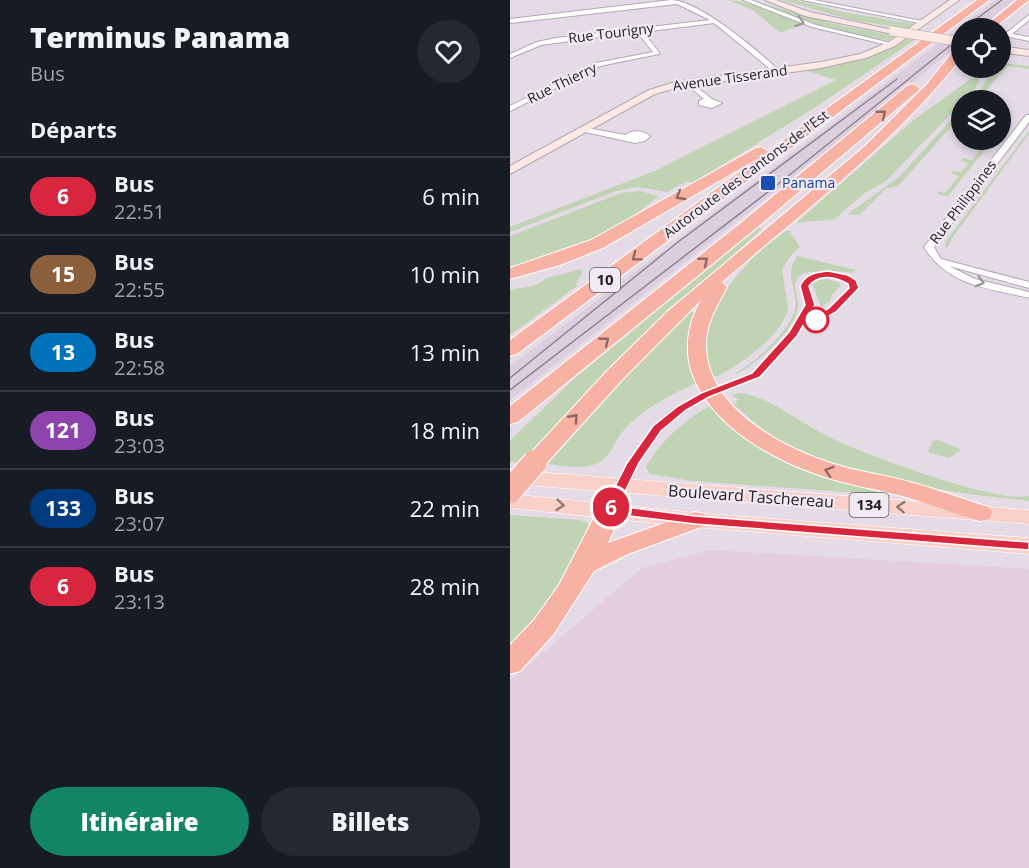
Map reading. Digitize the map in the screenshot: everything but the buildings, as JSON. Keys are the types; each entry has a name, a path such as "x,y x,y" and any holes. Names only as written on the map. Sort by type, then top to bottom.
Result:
{"highway":[{"name":"Autoroute des Cantons-de-l'Est","path":"510,350 984,0"},
{"path":"1001,18 1024,0"},
{"path":"510,417 951,56"},
{"path":"510,491 636,354 697,295 896,124 939,80 951,63"},
{"path":"510,274 556,260 597,243 728,167 810,127"},
{"path":"751,249 716,289 701,314 695,346 704,381 721,405 750,432 814,466 849,477 906,489 980,513"},
{"path":"510,663 556,613 586,564 609,510"},
{"path":"586,564 619,548 695,520"}],"main road":[{"name":"Boulevard Taschereau","path":"510,477 1029,517"},
{"path":"609,510 621,486"},
{"name":"Boulevard Taschereau","path":"510,501 695,520 1029,546"}],"street":[{"path":"746,0 814,26 892,44"},
{"path":"769,0 808,14 951,46"},
{"path":"805,0 924,22"},
{"name":"Avenue Tisserand","path":"510,171 646,94 688,83 843,61 892,44 955,0"},
{"path":"510,21 676,1 716,21 776,71"},
{"path":"1029,17 1007,35 1029,39"},
{"name":"Rue Tourigny","path":"510,56 539,43 716,21"},
{"name":"Rue Thierry","path":"510,109 598,64 657,53 638,30"},
{"path":"1011,51 1029,53"},
{"path":"688,83 709,99"},
{"name":"Rue Philippines","path":"1029,117 930,242 929,247 946,270 1029,295"},
{"path":"584,129 628,138"},
{"name":"Rue Philippines","path":"938,259 1029,285"}],"shaded area":[{"path":"996,0 1014,0 991,18 972,18"},
{"path":"951,34 951,50 917,79 510,400 510,366"},
{"path":"710,550 1029,569 1029,868 510,868 510,681 642,568"}],"green space":[{"path":"728,0 755,6 802,24 780,33 753,10"},
{"path":"751,0 834,24 895,36 889,40 836,30"},
{"path":"782,0 796,0 843,12 913,24 906,29 848,19"},
{"path":"909,37 916,39 816,107 693,183 687,181 667,192 638,187 616,191 510,232 510,227 657,170 836,80 804,70 872,56"},
{"path":"1011,64 1029,66 1029,69 1011,66"},
{"path":"972,78 980,78 974,90 955,90"},
{"path":"987,78 997,78 986,90 979,90"},
{"path":"951,93 951,114 886,181 863,194 835,219 796,223 915,119"},
{"path":"951,120 951,127 898,186 885,189 860,215 848,214 899,177"},
{"path":"1029,131 952,238 948,247 945,247 946,241"},
{"path":"980,150 985,150 948,196 937,194 937,191 945,193 959,176 951,173 953,171 961,172 969,163 961,161 963,158 972,160"},
{"path":"640,191 659,196 623,224 575,246 510,267 510,236 621,193"},
{"path":"758,228 762,229 691,293 522,463 510,462 510,441 575,378"},
{"path":"789,230 800,247 782,269 788,308 784,318 778,329 760,348 718,376 713,376 707,358 707,332 720,300 753,258"},
{"path":"798,256 856,270 853,273 826,270 804,273 798,277 795,285 798,309 795,318 782,337 764,355 737,374 771,345 792,317 796,302 791,270"},
{"path":"582,269 582,274 576,283 577,286 510,335 510,290 536,285 547,278"},
{"path":"827,279 840,283 840,286 830,301 821,307 813,285 818,280"},
{"path":"689,312 696,313 690,339 691,357 697,383 667,397 639,416 623,431 602,461 580,467 548,464 634,368"},
{"path":"741,393 764,400 827,436 897,465 989,492 1029,496 1029,501 931,488 862,473 829,463 799,451 757,425 733,404 737,403 735,400 739,400 731,395"},
{"path":"711,405 878,492 871,494 693,481 650,474 646,467 666,439 692,417"},
{"path":"938,440 961,450 949,458 928,452 933,441"},
{"path":"510,515 579,520 589,526 555,594 510,650"}],"tram line":[{"path":"978,18 1002,0"},
{"path":"510,390 777,185 951,45"},
{"path":"510,378 678,242 897,79"}],"bus line":[{"name":"6","path":"816,320 850,294 854,288 853,282 844,277 828,274 813,276 807,281 804,286 810,305 793,334 756,375 705,395 682,408 657,428 633,463 609,510 695,520 1029,546"}],"place":[{"name":"Panama","path":"768,183"}]}
